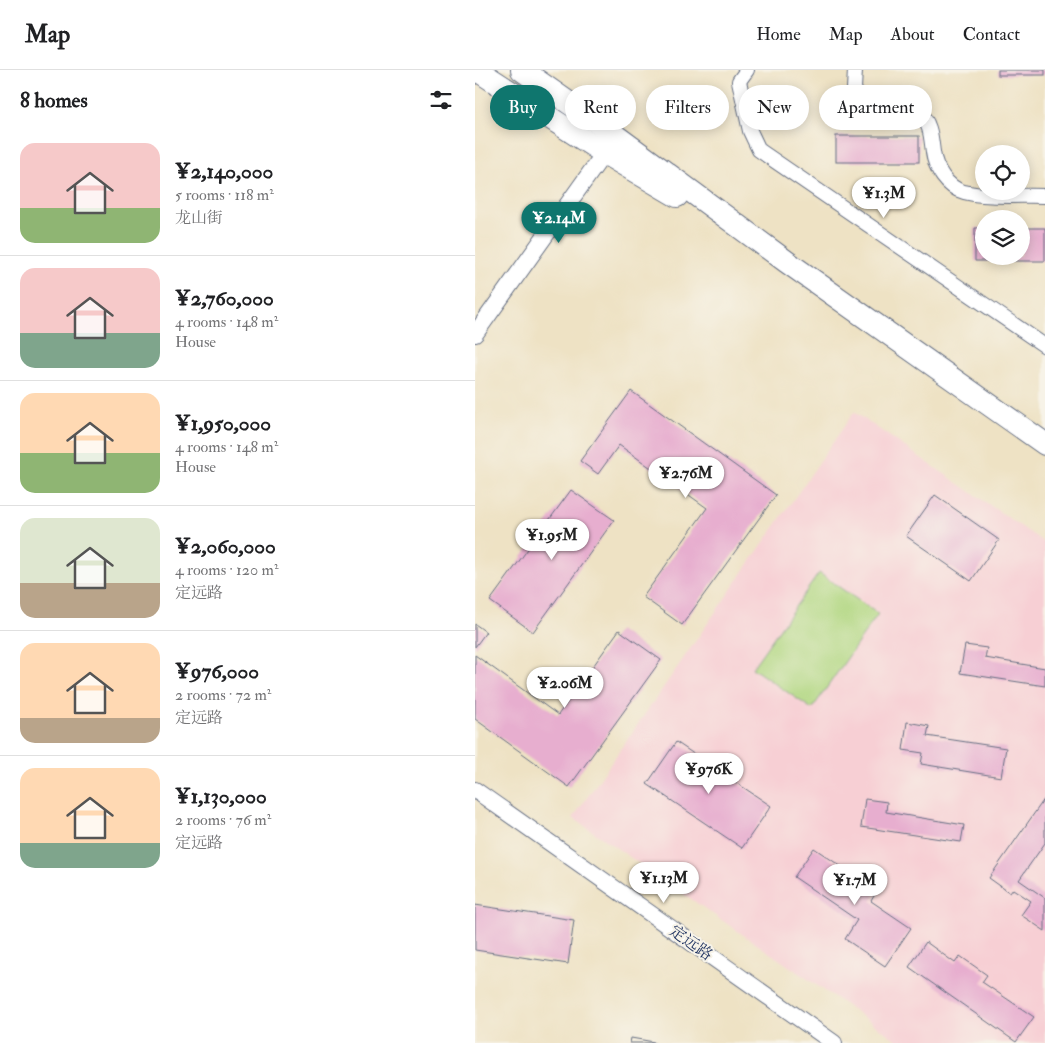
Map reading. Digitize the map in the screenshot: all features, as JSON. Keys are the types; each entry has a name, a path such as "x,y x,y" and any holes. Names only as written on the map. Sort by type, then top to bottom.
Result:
{"highway":[{"path":"477,70 610,145 787,262 1045,444"},
{"path":"522,70 610,145"}],"street":[{"path":"747,70 739,81 750,131 759,150 1045,346"},
{"path":"855,70 854,89 863,104 877,108 907,108 918,113 929,125 934,156 940,173 955,188 973,193 1045,196"},
{"path":"475,334 610,145"},
{"name":"定远路","path":"475,790 834,1043"}],"shaded area":[{"path":"854,412 1045,543 1045,1043 901,1043 573,818"}],"green space":[{"path":"819,573 878,614 812,709 752,668"}],"building":[{"path":"998,70 1045,70 1045,75 998,75"},
{"path":"836,136 919,136 919,162 836,162"},
{"path":"1030,228 1045,228 1045,261 1030,261"},
{"path":"631,391 776,495 682,625 643,597 707,508 619,445 598,474 580,461"},
{"path":"571,490 614,520 533,632 490,601"},
{"path":"935,495 999,540 971,581 906,536"},
{"path":"475,624 486,632 475,647"},
{"path":"619,630 661,660 569,787 475,719 475,655 558,715"},
{"path":"965,645 987,648 985,658 1045,668 1045,686 960,673"},
{"path":"907,722 929,726 927,736 1006,748 1001,777 921,764 923,753 903,750"},
{"path":"676,742 771,806 742,848 647,784"},
{"path":"1045,798 1045,843 1019,880 1045,898 1045,931 1021,915 1031,901 1013,889 1010,893 989,878"},
{"path":"865,799 887,802 886,812 964,825 961,842 861,827"},
{"path":"814,848 877,891 871,901 911,928 885,966 845,939 857,920 794,877"},
{"path":"475,905 574,920 568,964 475,950"},
{"path":"926,942 955,963 960,956 987,975 982,982 1034,1017 1016,1042 909,967"},
{"path":"631,1038 654,1042 654,1043 630,1043"}]}
